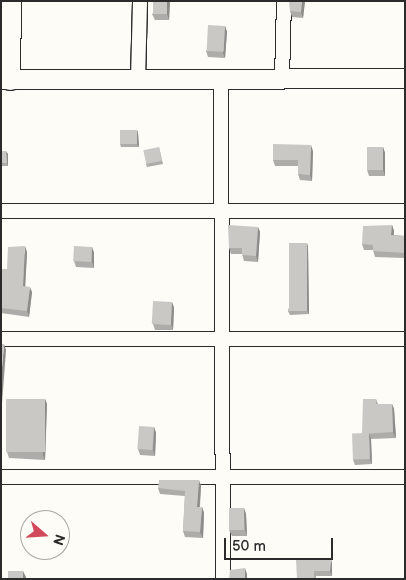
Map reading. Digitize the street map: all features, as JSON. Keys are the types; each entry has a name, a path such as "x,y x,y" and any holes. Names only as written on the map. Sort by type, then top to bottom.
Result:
{"street":[{"path":"11,1 5,80 405,78"},
{"path":"138,79 140,1"},
{"path":"282,78 284,1"},
{"path":"221,79 221,476 223,579"},
{"path":"1,211 405,211"},
{"path":"1,339 405,339"},
{"path":"1,477 405,477"}],"building":[{"path":"153,1 167,1 167,14 153,14"},
{"path":"289,1 302,1 301,12 290,11"},
{"path":"208,25 225,26 224,52 207,51"},
{"path":"120,130 137,130 137,144 120,144"},
{"path":"273,144 311,145 310,175 298,174 298,160 273,160"},
{"path":"159,147 162,161 146,164 143,150"},
{"path":"367,147 383,147 383,170 367,170"},
{"path":"1,151 6,151 7,163 1,163"},
{"path":"228,225 258,227 256,256 242,255 242,248 229,248"},
{"path":"392,225 391,235 405,236 405,253 373,251 373,245 362,244 363,226"},
{"path":"289,243 307,243 307,311 289,311"},
{"path":"25,246 23,286 30,287 27,311 1,308 1,269 7,269 8,247"},
{"path":"74,246 92,247 91,262 73,261"},
{"path":"153,301 172,302 171,325 152,324"},
{"path":"1,344 4,344 1,379"},
{"path":"6,399 45,399 45,452 6,452"},
{"path":"363,399 376,399 376,404 392,404 393,432 362,434"},
{"path":"139,426 154,427 152,450 137,449"},
{"path":"369,433 370,459 353,460 352,434"},
{"path":"159,480 199,480 197,507 202,507 200,532 183,531 185,491 158,488"},
{"path":"229,508 244,508 244,530 229,530"},
{"path":"331,558 330,571 314,571 314,579 297,579 296,560"},
{"path":"245,568 245,579 229,579 230,570"},
{"path":"8,571 23,571 23,579 8,579"}]}
